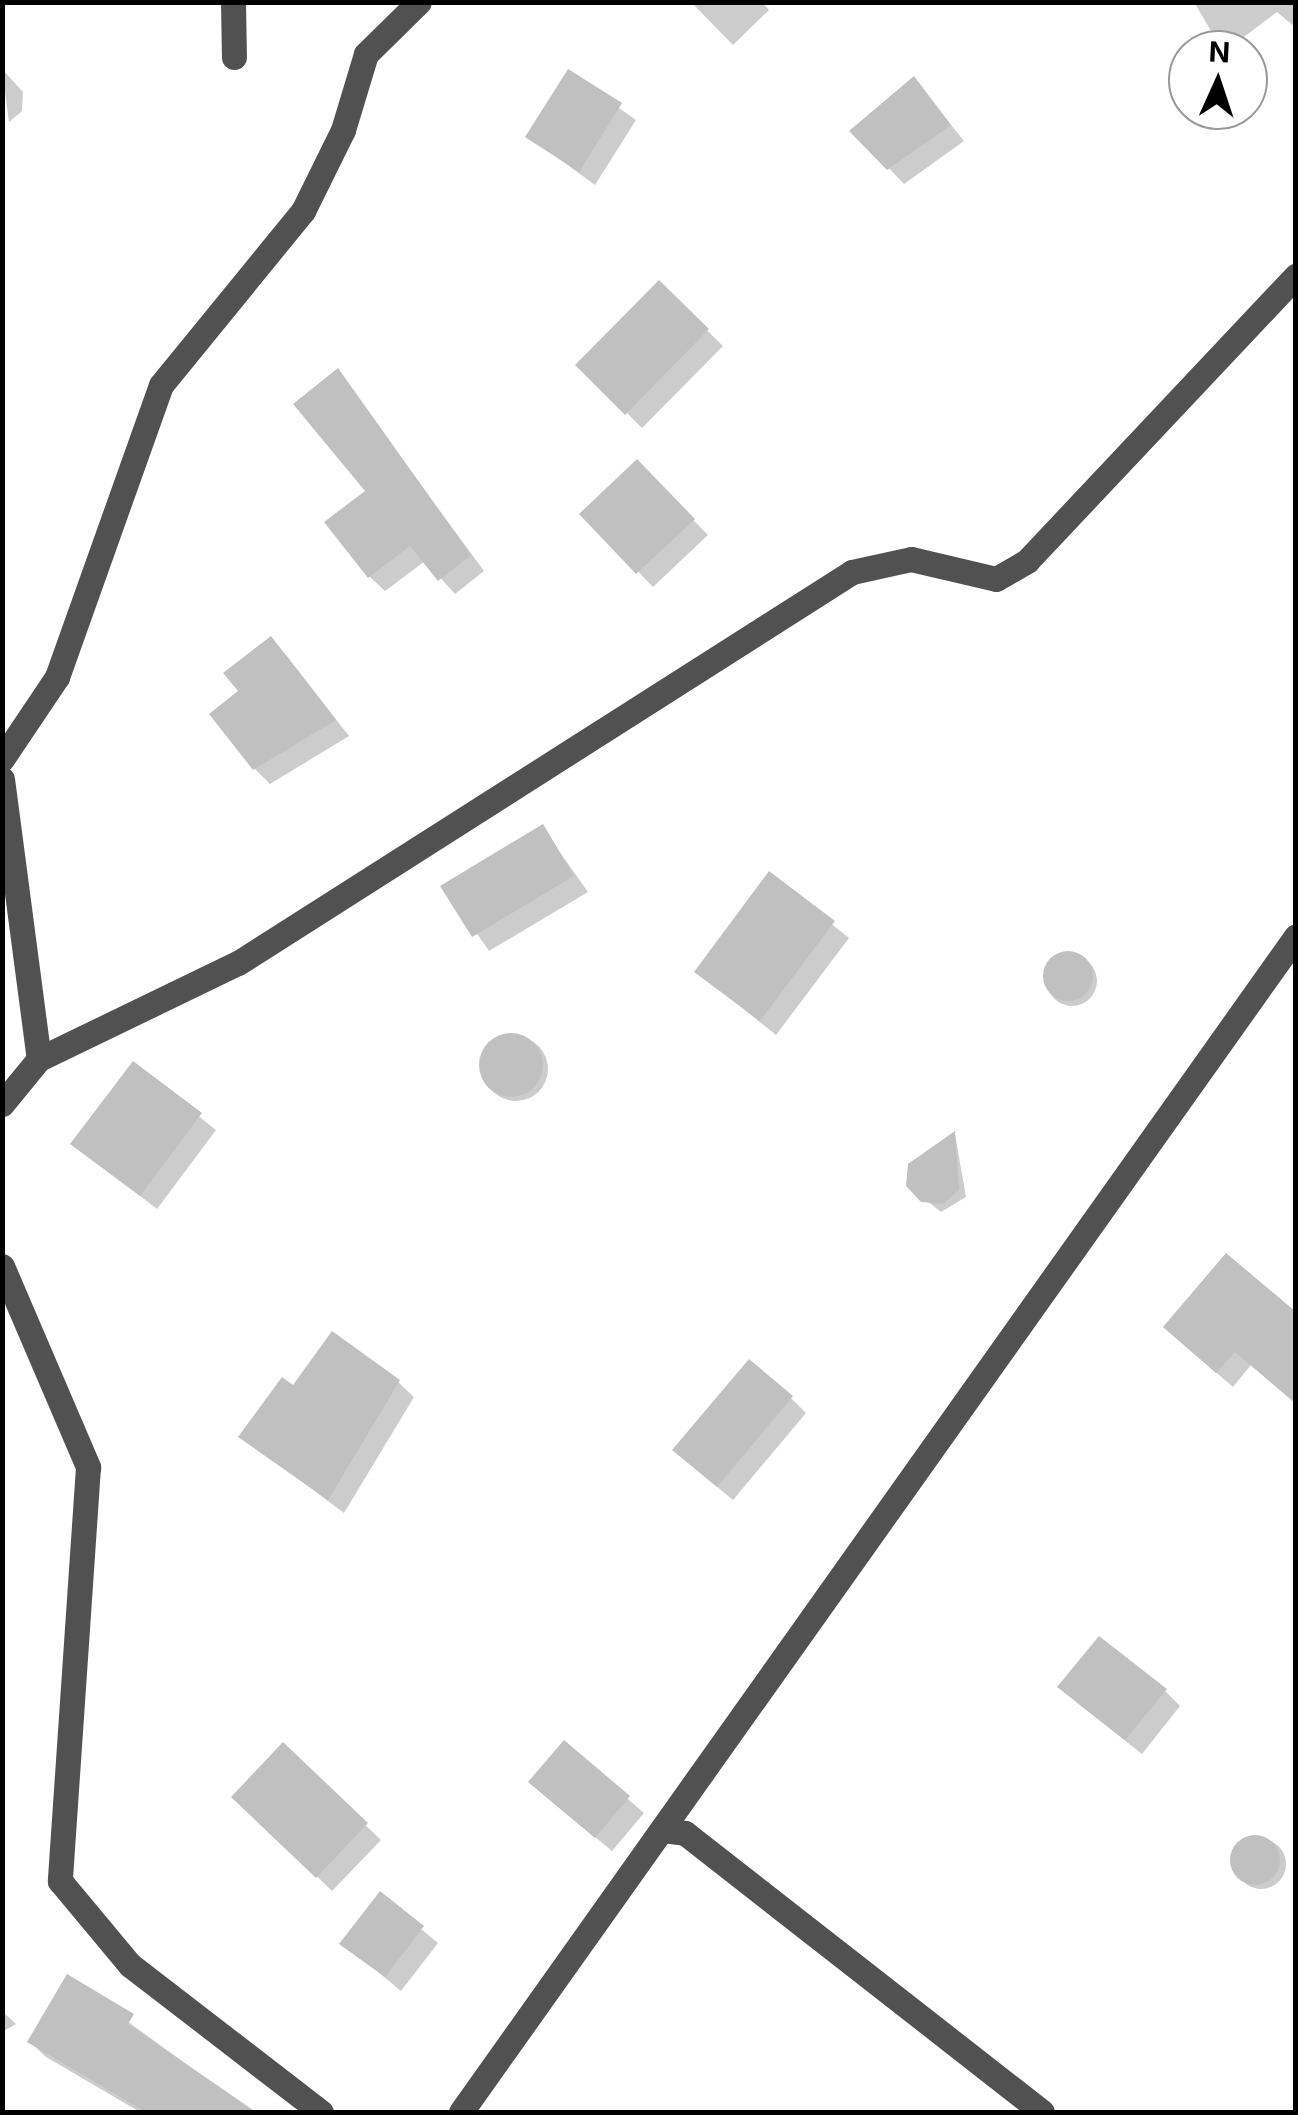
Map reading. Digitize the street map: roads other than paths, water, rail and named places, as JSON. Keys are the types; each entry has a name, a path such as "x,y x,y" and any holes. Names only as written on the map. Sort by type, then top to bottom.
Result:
{"street":[{"path":"233,2 234,57"},
{"path":"2,759 58,678 161,385 303,211 343,130 366,54 419,2"},
{"path":"2,1104 39,1059 238,963 852,572 911,559 996,579 1028,561 1296,276"},
{"path":"2,778 39,1059"},
{"path":"462,2112 1296,936"},
{"path":"2,1266 88,1467 60,1881 130,1965 321,2112"},
{"path":"662,1830 684,1833 1042,2112"}]}
